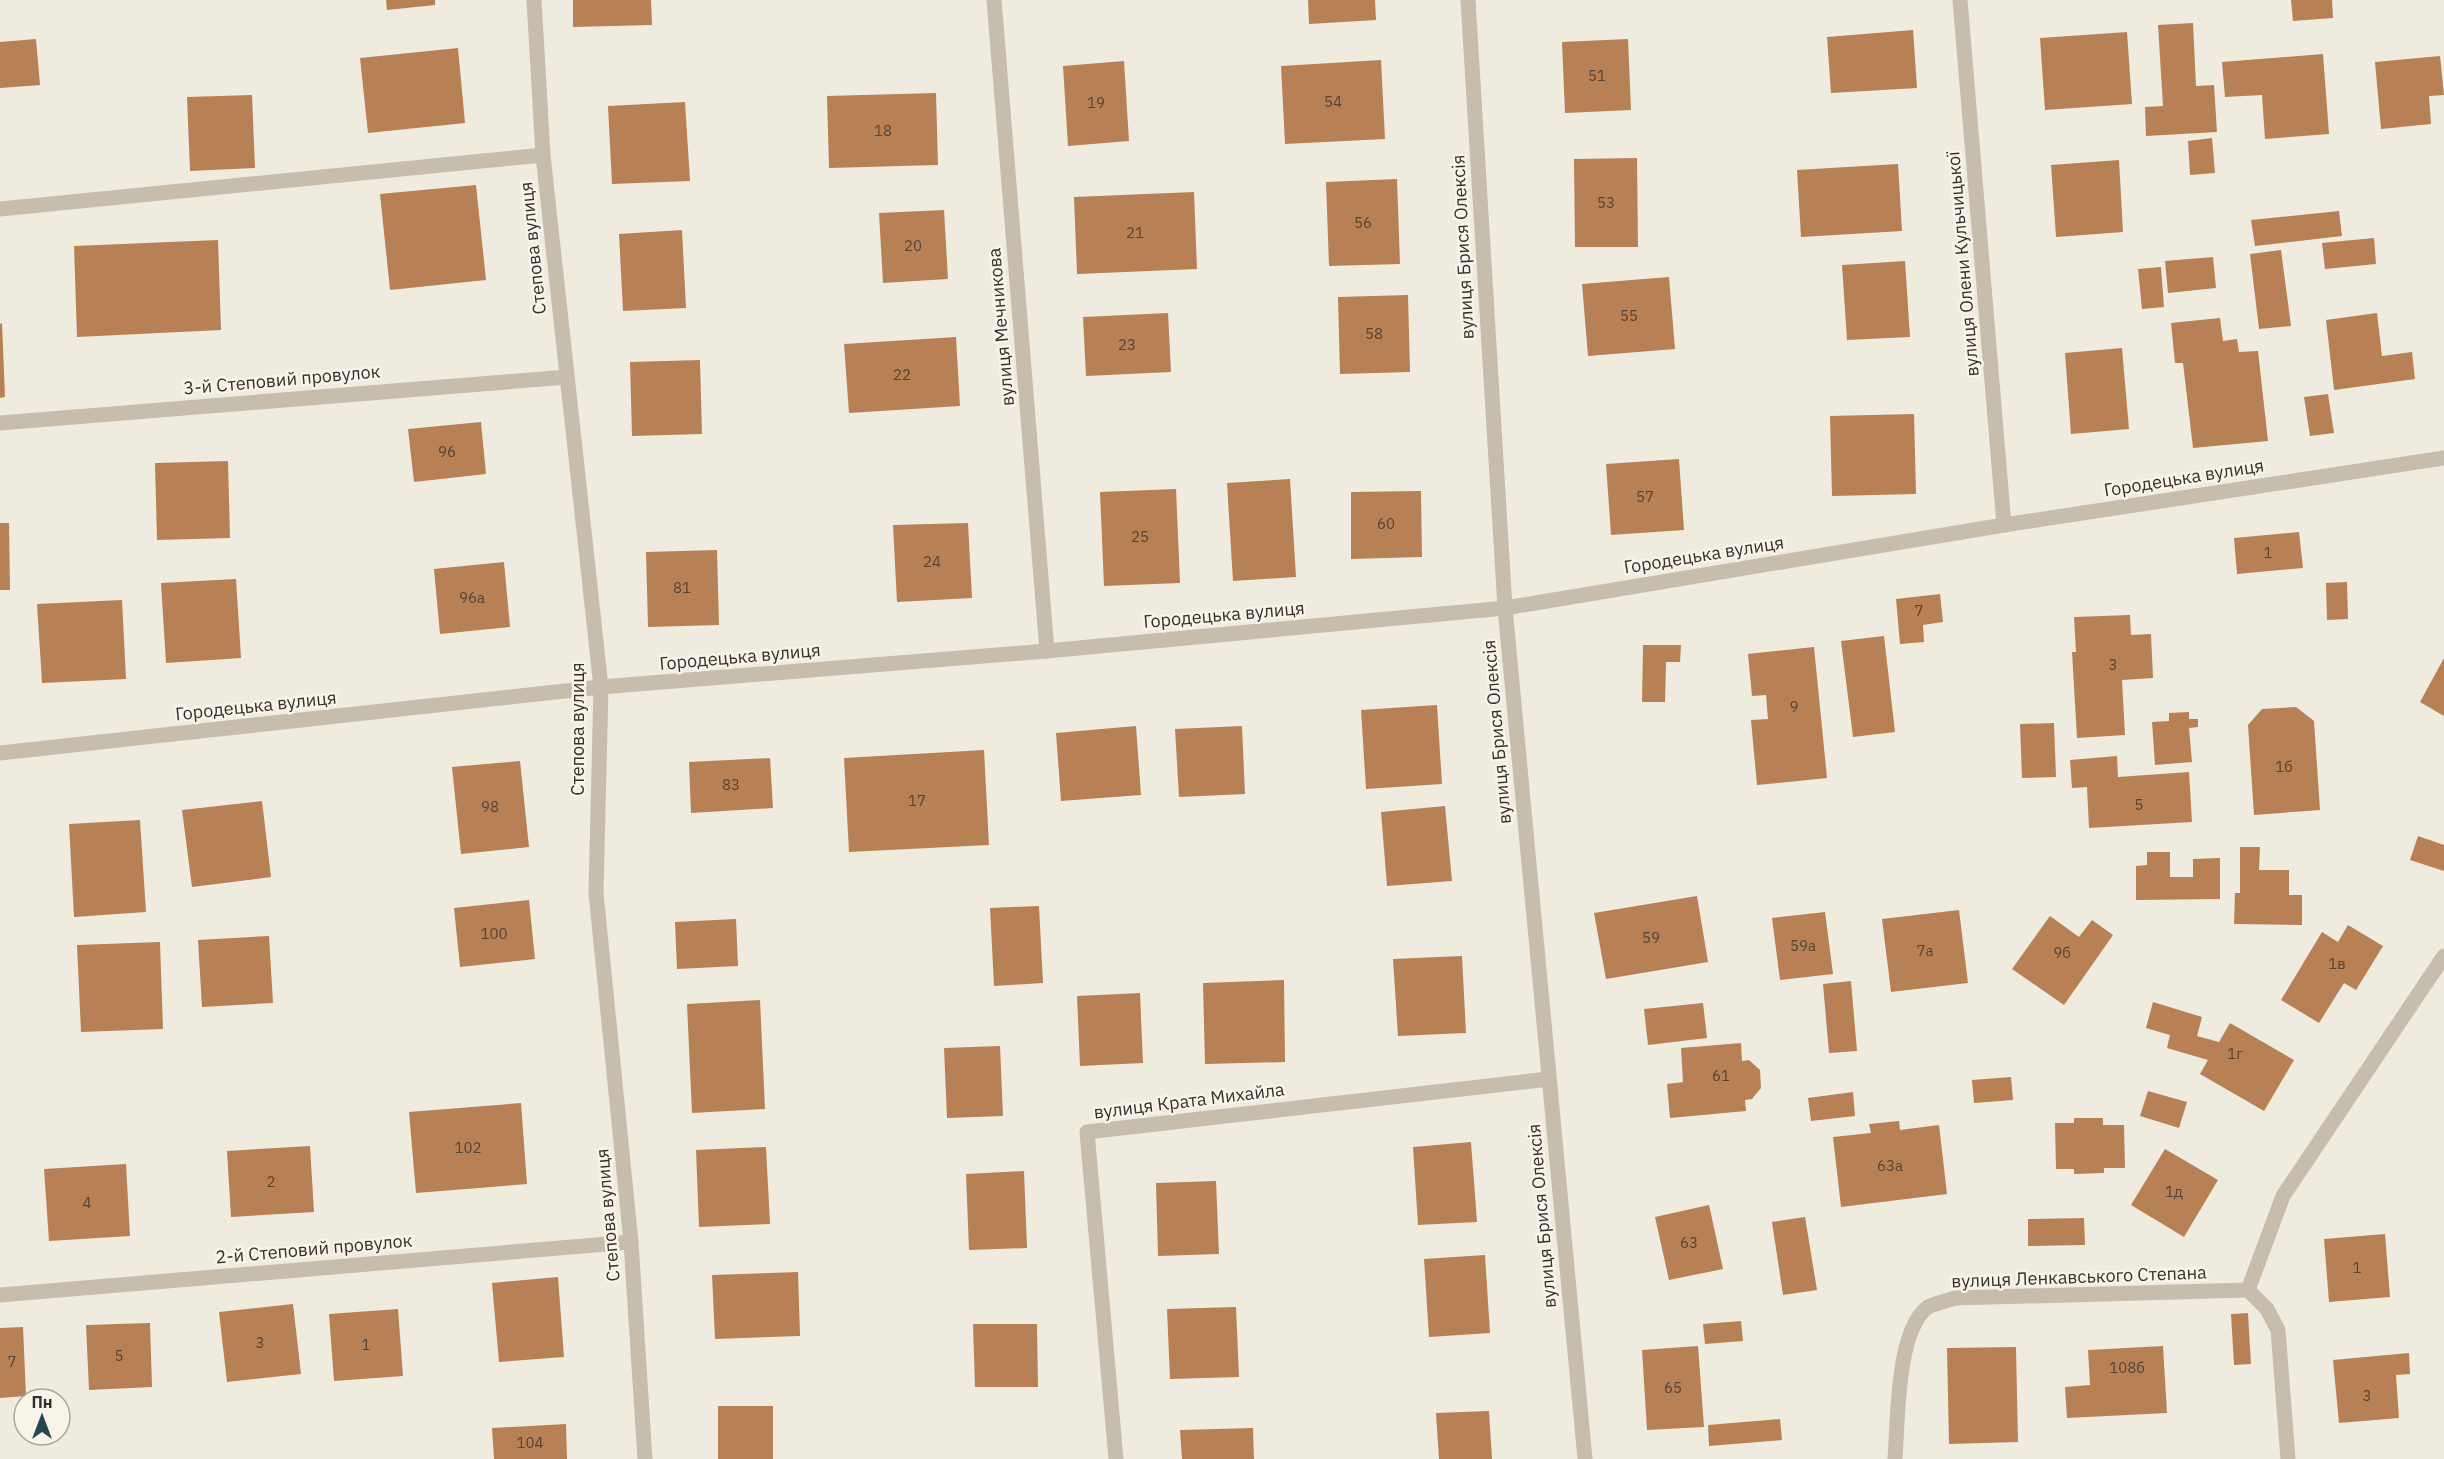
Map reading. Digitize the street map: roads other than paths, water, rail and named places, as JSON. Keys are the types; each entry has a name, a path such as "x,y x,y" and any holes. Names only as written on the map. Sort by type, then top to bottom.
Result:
{"street":[{"name":"Степова вулиця","path":"534,0 543,155 601,687 596,893 631,1242 645,1459"},
{"name":"вулиця Мечникова","path":"994,0 1047,651"},
{"name":"вулиця Брися Олексія","path":"1468,0 1505,608 1585,1459"},
{"name":"вулиця Олени Кульчицької","path":"1960,0 2004,525"},
{"path":"0,209 543,155"},
{"name":"3-й Степовий провулок","path":"0,423 567,377"},
{"name":"Городецька вулиця","path":"0,753 601,687 1047,651 1505,608 2004,525 2444,458"},
{"path":"2288,1459 2278,1330 2267,1310 2248,1290 2283,1196 2444,956"},
{"name":"вулиця Крата Михайла","path":"1116,1459 1087,1132 1549,1079"},
{"name":"2-й Степовий провулок","path":"0,1295 631,1242"},
{"name":"вулиця Ленкавського Степана","path":"1895,1459 1903,1354 1912,1326 1928,1307 1954,1298 2248,1290"}]}
